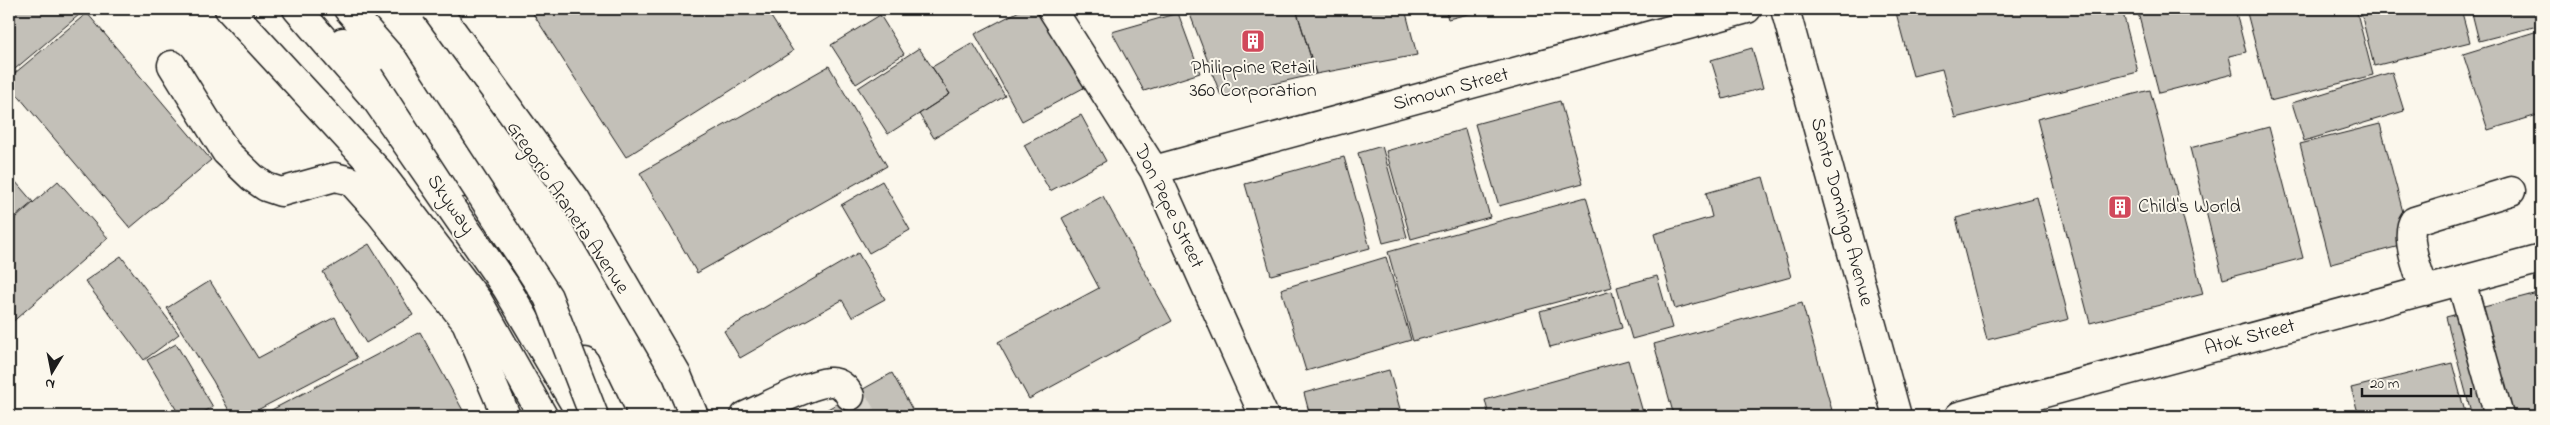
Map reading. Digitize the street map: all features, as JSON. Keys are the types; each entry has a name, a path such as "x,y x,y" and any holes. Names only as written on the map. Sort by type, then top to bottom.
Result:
{"main road":[{"path":"230,9 381,174 478,301 543,416"},
{"name":"Skyway","path":"297,9 388,117 506,287 582,416"},
{"path":"314,9 380,83 482,207 575,342 611,416"},
{"path":"348,9 394,62 548,297 594,416"},
{"name":"Gregorio Araneta Avenue","path":"424,9 533,154 630,301 695,416"},
{"path":"436,9 576,201 677,375 695,416"},
{"name":"Don Pepe Street","path":"1052,9 1154,170 1264,416"},
{"name":"Simoun Street","path":"1154,170 1747,9"},
{"name":"Santo Domingo Avenue","path":"1785,9 1897,416"},
{"path":"172,65 226,152 253,178 266,187 281,192 335,177 351,181 379,212 466,322 506,416"},
{"path":"2425,290 2412,245 2411,225 2414,221 2511,191"},
{"name":"Atok Street","path":"1959,416 2541,259"},
{"path":"2462,280 2499,416"},
{"path":"745,416 830,381 844,386 850,396"}],"building":[{"path":"9,9 86,9 9,74"},
{"path":"530,9 766,9 793,51 626,157"},
{"path":"1023,9 1044,9 1087,86 1022,121 975,34"},
{"name":"Philippine Retail 360 Corporation","path":"1188,9 1296,9 1316,74 1221,96"},
{"path":"1296,9 1405,9 1417,55 1316,74"},
{"path":"1445,9 1488,9 1448,19"},
{"path":"1895,9 2122,9 2138,72 1955,118 1942,69 1913,76"},
{"path":"2137,9 2235,9 2246,52 2229,56 2233,74 2159,93"},
{"path":"2246,9 2356,9 2373,75 2270,101"},
{"path":"2360,9 2461,9 2470,42 2374,66"},
{"path":"2471,9 2541,9 2541,25 2479,41"},
{"path":"87,13 211,160 130,228 9,85 9,78"},
{"path":"1178,13 1200,73 1144,91 1112,32"},
{"path":"880,15 904,54 856,84 831,45"},
{"path":"2541,30 2541,114 2488,130 2463,54"},
{"path":"973,43 1005,96 934,138 919,114 950,94 932,67"},
{"path":"919,48 950,94 888,134 858,88"},
{"path":"1752,48 1763,88 1723,99 1711,60"},
{"path":"829,66 887,166 697,273 640,173"},
{"path":"2392,72 2404,111 2304,141 2292,103"},
{"name":"Child's World","path":"2150,90 2203,294 2090,323 2037,119"},
{"path":"1560,101 1583,183 1499,206 1475,124"},
{"path":"1081,115 1106,161 1050,191 1024,145"},
{"path":"2380,124 2411,243 2331,264 2300,144"},
{"path":"2269,127 2303,258 2223,279 2190,148"},
{"path":"1465,129 1490,217 1411,239 1386,151"},
{"path":"1382,146 1407,237 1383,243 1358,153"},
{"path":"1344,157 1370,248 1271,275 1245,184"},
{"path":"9,174 33,202 9,222"},
{"path":"1763,177 1791,277 1675,309 1654,234 1712,217 1706,193"},
{"path":"58,181 108,238 9,325 9,224"},
{"path":"882,181 910,230 869,253 841,205"},
{"path":"1103,196 1172,321 1029,399 998,342 1099,288 1062,218"},
{"path":"1586,197 1612,287 1413,341 1388,252"},
{"path":"2037,197 2069,319 1987,340 1956,218"},
{"path":"369,244 413,315 366,343 323,272"},
{"path":"858,253 885,299 852,317 842,300 740,358 724,331"},
{"path":"121,256 179,334 144,360 85,281"},
{"path":"1386,257 1411,340 1306,371 1281,289"},
{"path":"1657,276 1672,328 1632,339 1617,287"},
{"path":"210,281 258,358 335,317 357,358 246,416 232,416 213,381 167,308"},
{"path":"1612,291 1622,328 1550,347 1540,311"},
{"path":"2541,292 2541,416 2472,416 2446,317"},
{"path":"1802,303 1833,414 1674,416 1654,344"},
{"path":"420,332 466,416 260,416"},
{"path":"176,344 213,407 197,416 180,416 147,360"},
{"path":"1628,360 1644,416 1489,416 1485,400"},
{"path":"2452,363 2466,416 2359,416 2351,388"},
{"path":"1389,370 1402,416 1310,416 1304,393"},
{"path":"892,373 912,409 900,416 815,416"}],"tunnel":[{"path":"850,396 862,416"}],"place":[{"name":"Philippine Retail 360 Corporation","path":"1253,41"},
{"name":"Child's World","path":"2120,207"}]}
